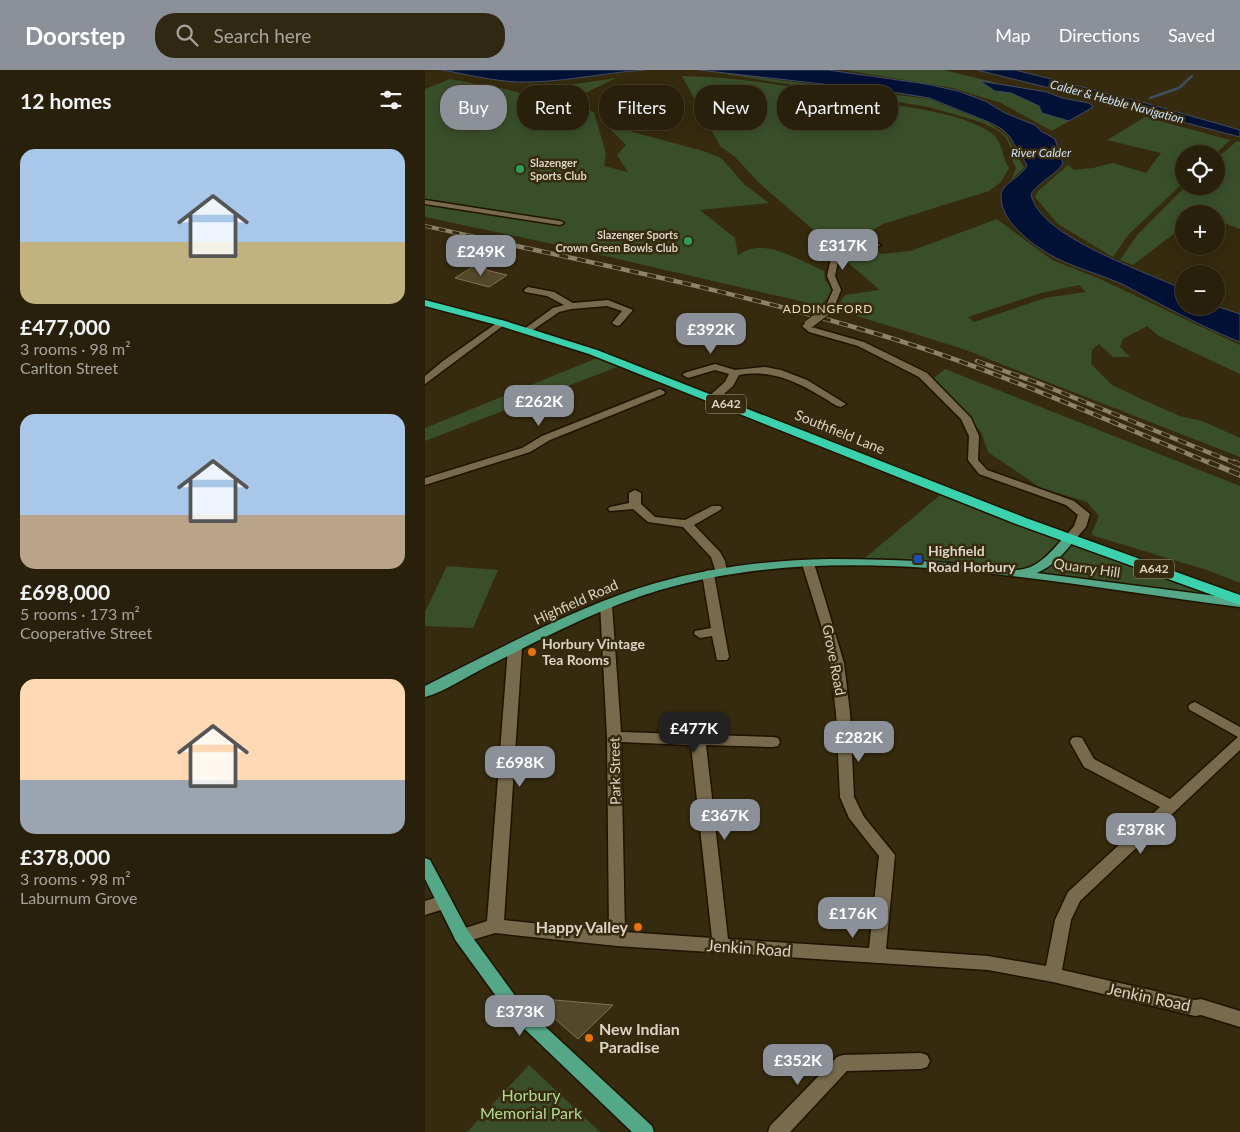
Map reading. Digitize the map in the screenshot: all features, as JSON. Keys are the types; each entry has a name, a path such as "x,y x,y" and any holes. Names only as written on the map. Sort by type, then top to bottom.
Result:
{"highway":[{"name":"Southfield Lane","path":"425,303 501,323 593,352 1069,539 1240,602"}],"main road":[{"name":"Quarry Hill","path":"1020,574 1039,569 1050,562 1069,539"},
{"name":"Quarry Hill","path":"808,564 921,564 1020,574 1174,596 1240,602"},
{"name":"Highfield Road","path":"425,692 606,604 659,586 721,572 808,564"},
{"path":"425,864 462,936 515,1010 645,1132"}],"street":[{"path":"425,202 560,223"},
{"path":"877,245 834,260 831,276 837,290 830,308 807,326 812,330 861,344 923,375 966,418 974,436 973,460 983,472 1070,503 1084,514 1080,528 1069,539"},
{"path":"528,290 557,295 571,306"},
{"path":"527,331 556,310 571,306 608,303 628,310 617,323"},
{"path":"425,381 445,363 501,323"},
{"path":"688,375 715,367 735,374 747,370 776,370 799,380 841,404"},
{"path":"712,399 729,384 735,374"},
{"path":"425,482 526,450 546,438 659,392"},
{"path":"614,509 635,499 652,520 687,524 717,508"},
{"path":"687,524 716,555 721,572"},
{"name":"Grove Road","path":"808,564 825,613 837,663 842,699 847,797 851,811 887,855 877,955"},
{"path":"708,574 722,657"},
{"name":"Park Street","path":"606,604 615,737 617,939"},
{"path":"700,634 718,631"},
{"path":"495,926 515,648"},
{"path":"1195,707 1240,733"},
{"path":"615,737 773,742"},
{"path":"698,740 721,946"},
{"path":"1077,742 1089,763 1171,806"},
{"path":"1053,974 1063,920 1074,897 1240,742"},
{"path":"425,908 444,902"},
{"name":"Jenkin Road","path":"462,936 495,926 617,939 988,963 1053,974 1141,996 1195,1008 1201,1007 1240,1019"},
{"path":"777,1132 843,1063 921,1061"}],"green space":[{"path":"845,70 944,70 1009,86 981,81 995,91 1011,93 1039,106 1042,113 1069,121 1052,131 1001,103 953,88"},
{"path":"707,71 818,85 793,85"},
{"path":"682,76 783,85 777,85 777,130 898,130 898,105 952,116 978,126 995,136 1009,168 1001,182 989,191 883,224 866,234 860,232 854,236 869,245 837,257 824,239 759,183 735,157 720,146 711,130 767,130 767,85 694,85 694,98"},
{"path":"616,78 589,91 589,85 568,85"},
{"name":"Slazenger Sports Club","path":"450,79 483,85 440,85 440,130 507,130 507,90 517,92 517,130 589,130 589,111 594,112 606,154 604,166 628,172 617,155 626,145 611,130 627,130 703,151 721,158 745,185 769,203 700,210 735,238 738,256 747,250 758,248 781,252 824,271 825,280 833,290 821,306 553,244 425,217 425,89"},
{"path":"898,95 929,99 989,123 1007,136 1024,168 1011,180 1016,168 1006,138 1000,132 970,119 929,107 898,102"},
{"path":"1145,117 1230,140 1225,145 1175,145 1175,191 1128,235 1113,257 1058,224 1035,197 1038,191 1068,165 1074,170 1113,163 1146,173 1161,153 1107,140"},
{"path":"1237,141 1240,142 1240,229 1225,223 1225,205 1175,205 1175,233 1133,265 1120,260 1138,234 1177,195 1225,195 1225,151"},
{"path":"997,219 1052,260 1100,279 1240,345 1240,374 1159,336 1147,326 1123,339 1120,347 1130,357 1113,357 1099,344 1092,350 1091,364 1112,385 1180,416 1202,421 1240,438 1240,457 963,349 835,309 845,295 880,290 846,261 874,249 882,254 911,251","holes":["1079,285 1086,292 1045,298 974,322 968,317 1041,293"]},
{"path":"602,356 625,364 425,441 425,428"},
{"path":"945,369 1240,486 1240,583 1207,570 1091,535 1099,516 1087,502 1041,488 988,452 981,432 934,378"},
{"path":"945,491 1240,600 1020,573 859,563"},
{"path":"447,566 498,570 473,628 425,626 425,612"},
{"name":"Horbury Memorial Park","path":"529,1065 600,1132 467,1132"}],"water":[{"path":"442,70 644,70 550,81 518,82 489,79"},
{"name":"River Calder","path":"699,70 828,70 926,84 958,91 985,101 1005,113 1035,125 1055,139 1063,164 1031,194 1038,210 1053,225 1073,239 1175,286 1175,311 1124,285 1057,258 1035,245 1015,227 1003,207 1001,196 1005,187 1027,165 1010,137 1002,129 929,98 898,93 898,85 831,85"},
{"name":"Calder & Hebble Navigation","path":"977,70 1015,70 1142,102 1240,130 1240,137 1106,102"},
{"path":"980,81 1047,92 1062,98 1089,103 1093,107 1069,121 1042,113 1039,106 1011,93 995,91"},
{"name":"River Calder","path":"1225,309 1240,314 1240,342 1225,336 1182,315 1225,315"}],"building":[{"path":"474,266 507,275 489,287 455,278"},
{"path":"531,998 613,1005 578,1039"}],"waterway":[{"name":"Calder & Hebble Navigation","path":"1150,98 1179,88 1192,76"}],"railway":[{"path":"425,226 494,241"},
{"path":"489,240 730,294 874,333 1003,377 1212,464"},
{"path":"977,361 1038,383 1237,464"},
{"path":"1209,462 1240,475"},
{"path":"1234,462 1240,465"}],"place":[{"name":"Slazenger Sports Club","path":"520,169"},
{"name":"Slazenger Sports Crown Green Bowls Club","path":"688,241"},
{"name":"Highfield Road Horbury","path":"918,559"},
{"name":"Horbury Vintage Tea Rooms","path":"532,652"},
{"name":"Happy Valley","path":"638,927"},
{"name":"New Indian Paradise","path":"589,1038"}],"district":[{"name":"ADDINGFORD","path":"828,309"}]}
